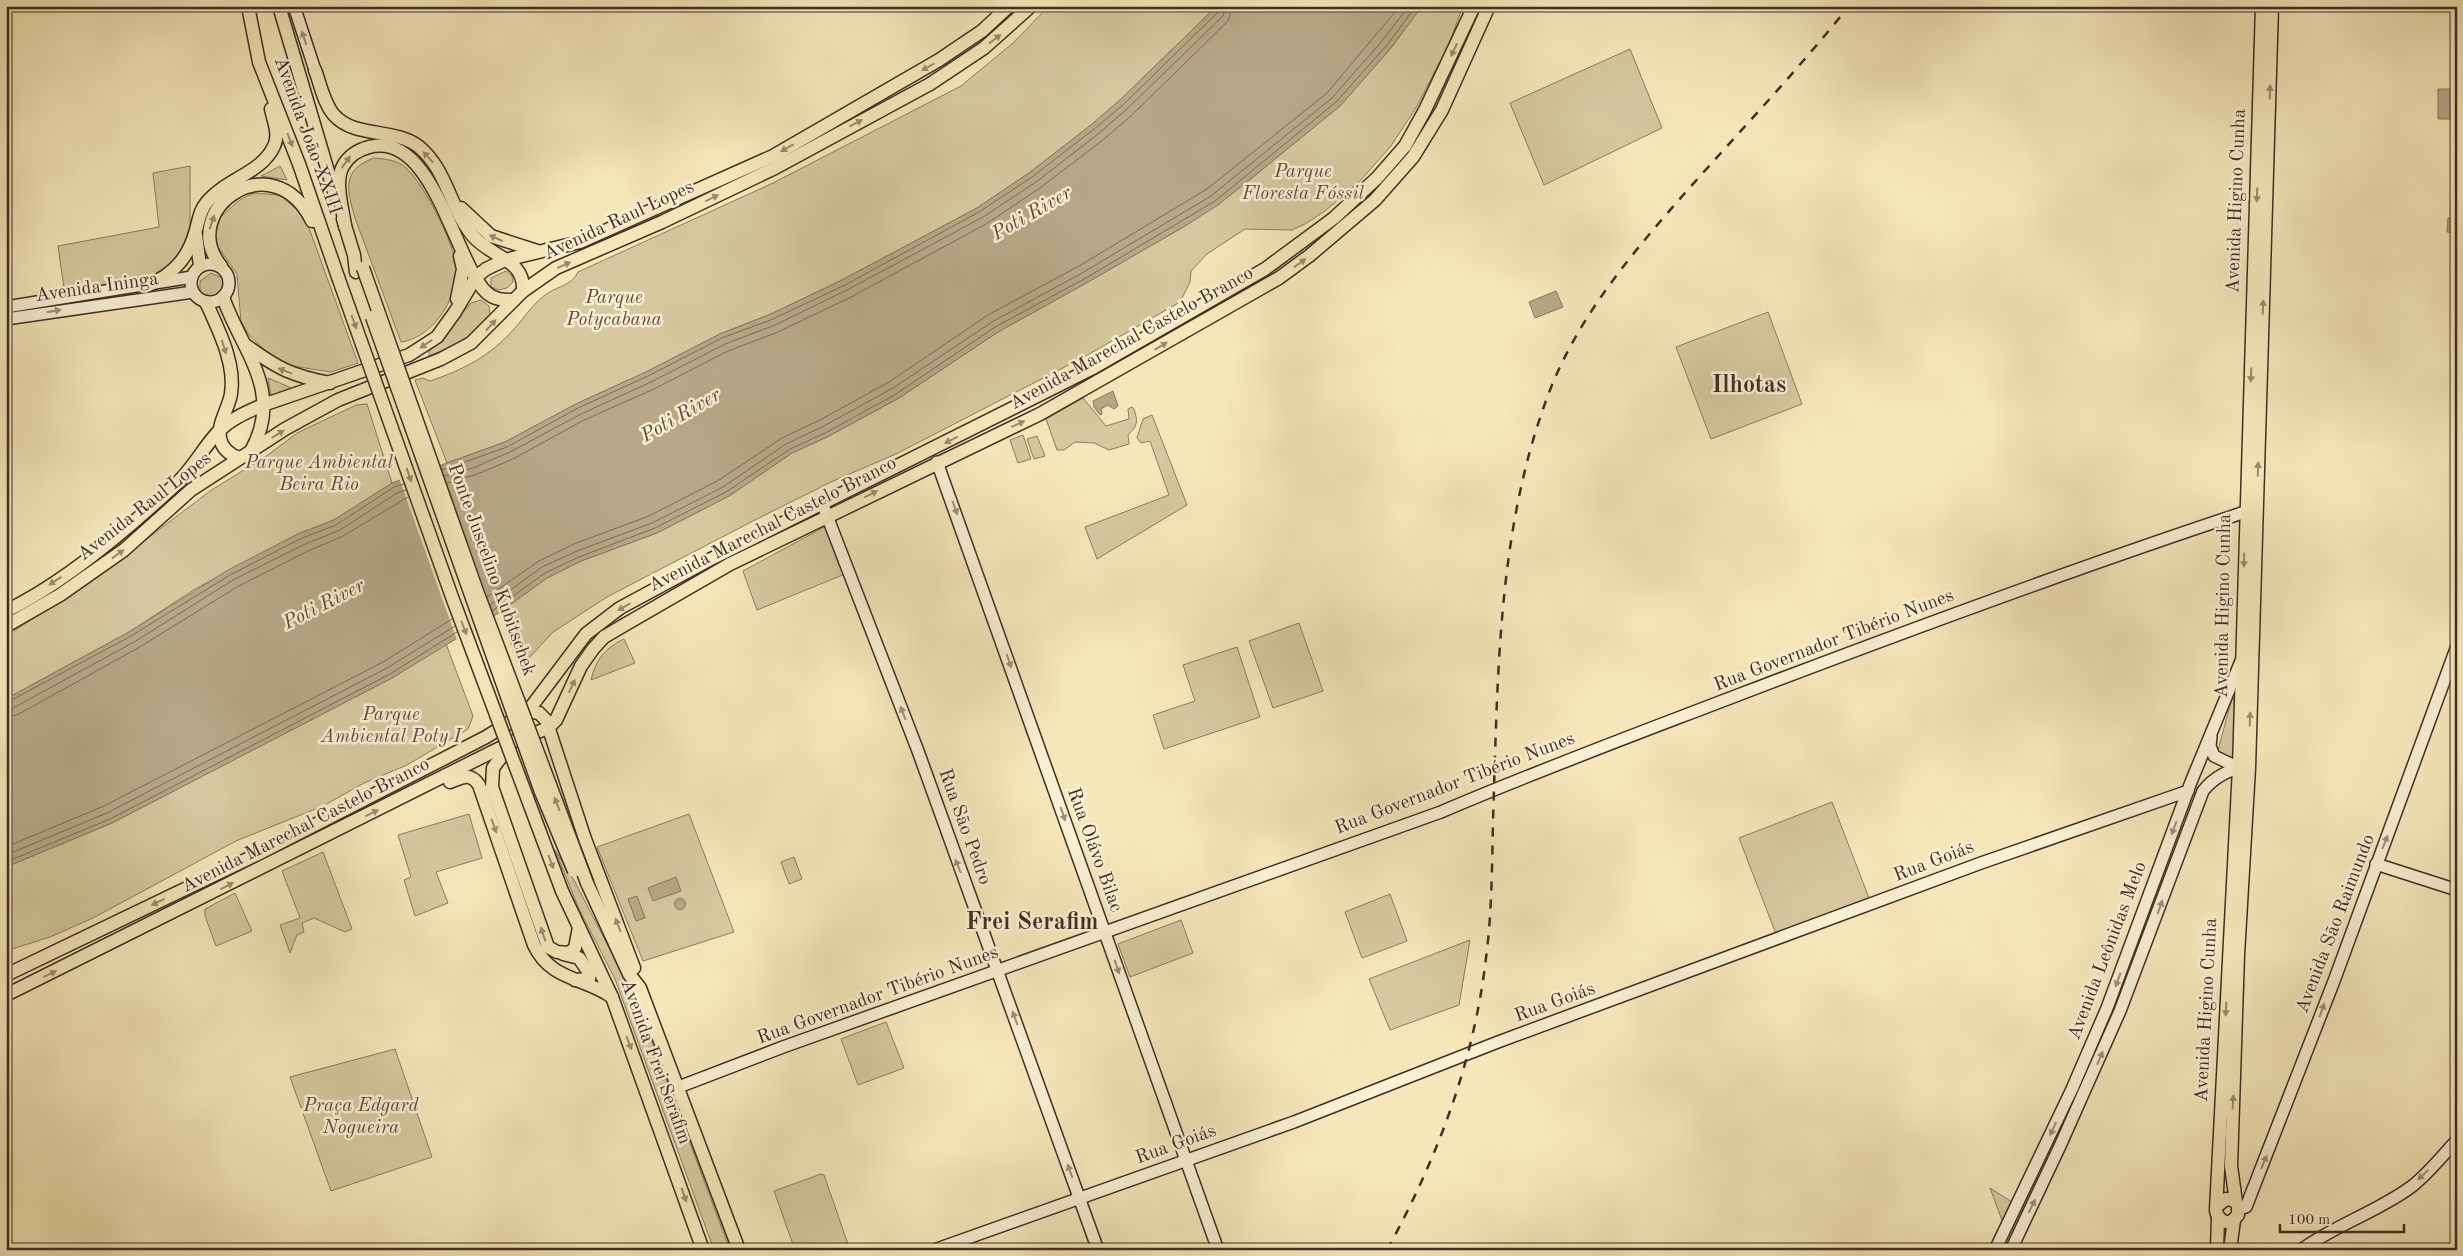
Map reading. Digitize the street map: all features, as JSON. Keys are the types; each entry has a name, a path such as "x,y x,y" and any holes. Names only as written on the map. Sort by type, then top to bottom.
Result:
{"main road":[{"name":"Avenida João XXIII","path":"248,6 259,62 298,161 338,276"},
{"name":"Avenida João XXIII","path":"279,6 318,140 360,270"},
{"name":"Avenida Raul Lopes","path":"6,611 59,579 130,525 178,482 219,431 243,414 263,405 409,355 437,337 476,277 486,269 505,260 567,247 602,234 773,156 940,60 982,31 1009,6"},
{"name":"Avenida Raul Lopes","path":"6,626 60,595 124,550 191,490 306,417 338,400 460,350 484,332 519,296 556,268 662,222 776,168 930,84 996,38 1031,6"},
{"name":"Avenida Marechal Castelo Branco","path":"6,975 262,852 486,737 528,711 573,649 602,620 709,560 1091,369 1265,269 1305,242 1356,198 1389,164 1413,134 1474,6"},
{"name":"Avenida Marechal Castelo Branco","path":"6,995 254,873 512,742 548,728 556,720 581,666 604,637 730,564 937,462 1040,414 1098,383 1279,278 1309,256 1375,200 1413,156 1442,110 1490,6"},
{"name":"Avenida Higino Cunha","path":"2216,1250 2244,768 2242,660 2245,512 2262,6"},
{"name":"Avenida Higino Cunha","path":"2230,1250 2237,1210 2231,1166 2272,6"},
{"path":"149,285 164,278 178,266 196,230 200,214 208,201 259,164 270,154 276,143 276,132 259,62"},
{"path":"315,70 320,111 318,140"},
{"path":"315,70 334,116 347,124 398,136 417,146 432,160 453,198 467,229 484,247 521,273 519,296 494,298 487,293 476,277 432,186 410,158 394,149 374,146 357,150 342,168 339,180 345,226"},
{"path":"221,266 210,249 207,237 213,218 228,198 239,189 261,183 279,187 291,193 304,205 338,276"},
{"path":"453,198 476,224 491,236 543,252"},
{"path":"444,327 459,294 463,269 453,229"},
{"path":"196,230 200,266"},
{"name":"Ponte Juscelino Kubitschek","path":"360,270 583,884"},
{"name":"Avenida Frei Serafim","path":"338,276 452,597 562,891 612,997 703,1250"},
{"path":"206,302 216,324 232,378 229,407 219,431 226,450 246,455 264,424 263,405 256,371 246,346 228,313 223,297"},
{"path":"246,346 275,367 296,375 330,383"},
{"path":"1091,369 1098,383"},
{"path":"528,711 541,715 548,728 585,839 640,988"},
{"path":"512,742 493,768 491,776 493,805 534,945 544,960 569,978 595,987 612,997"},
{"path":"411,794 468,776 473,777 493,805 548,947 563,954 579,958 589,971 590,978 569,978"},
{"path":"262,852 269,865"},
{"path":"247,859 254,873"},
{"name":"Avenida Frei Serafim","path":"583,884 629,974 640,988 676,1088 739,1250"},
{"path":"563,954 570,953 575,948 579,927"},
{"path":"569,978 579,958 582,945 579,927"},
{"path":"2226,1199 2237,1210 2224,1222 2218,1211 2226,1199"}],"street":[{"name":"Avenida João XXIII","path":"294,6 315,70"},
{"path":"210,263 221,266 225,270 229,281 227,293 218,300 206,302 193,292 192,277 200,266 210,263"},
{"name":"Avenida Ininga","path":"6,307 192,277"},
{"name":"Avenida Ininga","path":"6,319 193,292"},
{"name":"Rua Olávo Bilac","path":"937,462 1218,1250"},
{"name":"Rua São Pedro","path":"822,503 918,751 1098,1250"},
{"name":"Rua Governador Tibério Nunes","path":"676,1088 783,1047 998,972 1441,812 1537,771 1895,635 2108,557 2245,512"},
{"name":"Avenida São Raimundo","path":"2237,1210 2246,1207 2289,1101 2457,646"},
{"name":"Avenida Leônidas Melo","path":"1995,1250 2068,1097 2107,1008 2188,791 2242,660"},
{"path":"2211,732 2210,746 2214,756 2244,768"},
{"name":"Avenida Leônidas Melo","path":"2011,1250 2120,1011 2203,791 2217,777 2244,768"},
{"name":"Rua Goiás","path":"934,1250 1320,1112 1498,1042 1980,863 2188,791"},
{"path":"2376,864 2457,890"},
{"path":"2301,1250 2319,1237 2360,1217 2411,1186 2457,1140"}],"green space":[{"name":"Parque Potycabana","path":"1049,6 1217,6 1120,100 1091,125 1029,173 977,208 842,280 771,314 720,334 646,372 576,404 505,442 447,463 415,380 423,378 430,381 442,377 465,367 486,354 505,339 538,301 548,293 569,283 578,272 773,183 961,86 1013,43"},
{"name":"Parque Floresta Fóssil","path":"1422,6 1463,6 1449,44 1417,106 1391,146 1360,181 1325,211 1292,230 1245,229 1207,254 1191,271 1190,282 1180,302 1084,357 896,454 831,482 607,597 553,632 530,657 517,661 500,612 547,578 581,561 657,533 729,496 792,453 829,436 899,398 998,332 1185,226 1248,181 1340,106 1391,48"},
{"path":"1630,49 1662,128 1544,185 1510,103"},
{"path":"374,158 399,163 413,176 439,219 453,252 456,265 455,287 439,318 422,334 401,342 355,218 350,198 349,182 351,175 356,168"},
{"path":"190,166 190,226 179,261 150,280 65,295 58,246 159,227 153,173"},
{"path":"280,166 287,180 261,176"},
{"path":"2452,174 2457,175 2457,215 2451,215"},
{"path":"254,193 280,195 305,217 358,363 331,372 286,365 267,352 250,336 241,322 237,274 216,244 215,229 220,217 241,199"},
{"path":"506,271 512,276 513,282 507,288 499,290 491,287 491,278"},
{"path":"211,273 225,279 224,291 215,298 206,297 200,293 200,281"},
{"path":"481,300 489,306 490,316 466,340 429,356 429,352 471,303"},
{"path":"1768,312 1802,404 1711,439 1676,347"},
{"path":"268,378 294,389 271,396"},
{"path":"1083,398 1106,426 1129,419 1128,409 1132,407 1134,409 1136,423 1134,429 1128,435 1129,444 1109,450 1094,443 1075,442 1064,450 1057,450 1046,419"},
{"name":"Parque Ambiental Beira Rio","path":"367,404 392,483 334,520 298,534 195,589 129,632 6,699 6,636 94,579 210,491 268,455 297,433 356,405"},
{"path":"1152,415 1187,505 1097,559 1085,527 1169,495 1150,441 1141,443 1137,438 1143,419"},
{"path":"1023,435 1031,459 1018,463 1010,440"},
{"path":"1037,436 1045,456 1034,459 1027,439"},
{"path":"826,526 845,574 757,610 743,571"},
{"path":"1299,623 1323,691 1273,708 1249,641"},
{"path":"624,639 635,663 591,680 602,655"},
{"name":"Parque Ambiental Poty I","path":"446,644 473,716 468,729 407,765 364,783 323,806 236,841 93,918 50,937 6,951 6,867 112,823 392,678"},
{"path":"1237,647 1260,717 1164,749 1153,715 1195,701 1183,665"},
{"path":"2234,691 2236,748 2234,760 2222,755 2218,750"},
{"path":"1832,802 1869,898 1776,934 1739,838"},
{"path":"469,814 482,858 436,872 448,903 415,916 404,880 411,877 398,835"},
{"path":"689,814 734,932 643,961 597,847"},
{"path":"555,850 575,882 638,1004 730,1250 714,1250 615,979 579,909"},
{"path":"323,852 352,929 345,932 314,918 302,923 304,932 297,935 290,953 280,925 300,918 282,871"},
{"path":"794,857 802,879 789,884 781,862"},
{"path":"235,893 252,931 216,946 205,916 205,909"},
{"path":"1390,894 1407,941 1362,958 1345,912"},
{"path":"1181,920 1193,953 1130,977 1118,944"},
{"path":"1470,940 1459,1005 1390,1030 1369,979"},
{"path":"886,1022 904,1068 858,1085 841,1039"},
{"name":"Praça Edgard Nogueira","path":"395,1049 432,1157 331,1191 290,1077"},
{"path":"821,1174 824,1175 850,1250 795,1250 774,1191"},
{"path":"1990,1188 2015,1204 2003,1223"}],"water":[{"name":"Poti River","path":"1217,6 1422,6 1391,48 1340,106 1218,205 1185,226 998,332 899,398 829,436 792,453 729,496 657,533 581,561 547,578 500,612 392,678 112,823 6,867 6,699 129,632 228,570 298,534 334,520 392,483 505,442 576,404 646,372 720,334 771,314 842,280 977,208 1029,173 1091,125 1120,100"},
{"path":"2438,89 2454,89 2453,119 2438,119"},
{"path":"2448,218 2457,219 2457,233 2447,232"},
{"path":"1556,291 1563,307 1535,318 1529,302"},
{"path":"1113,391 1118,406 1114,409 1108,405 1101,409 1102,414 1100,415 1094,407 1093,401"},
{"path":"676,877 681,891 653,901 648,888"},
{"path":"637,896 645,918 636,921 628,899"},
{"path":"680,898 686,904 680,910 674,904"}],"pier":[{"path":"439,463 495,618 457,640 399,478"}],"railway":[{"path":"1387,1250 1422,1181 1451,1109 1463,1072 1480,997 1491,906 1499,655 1510,545 1520,491 1534,437 1552,385 1578,332 1628,260 1849,6"}],"district":[{"name":"Ilhotas","path":"1749,386"},
{"name":"Frei Serafim","path":"1032,923"}]}
